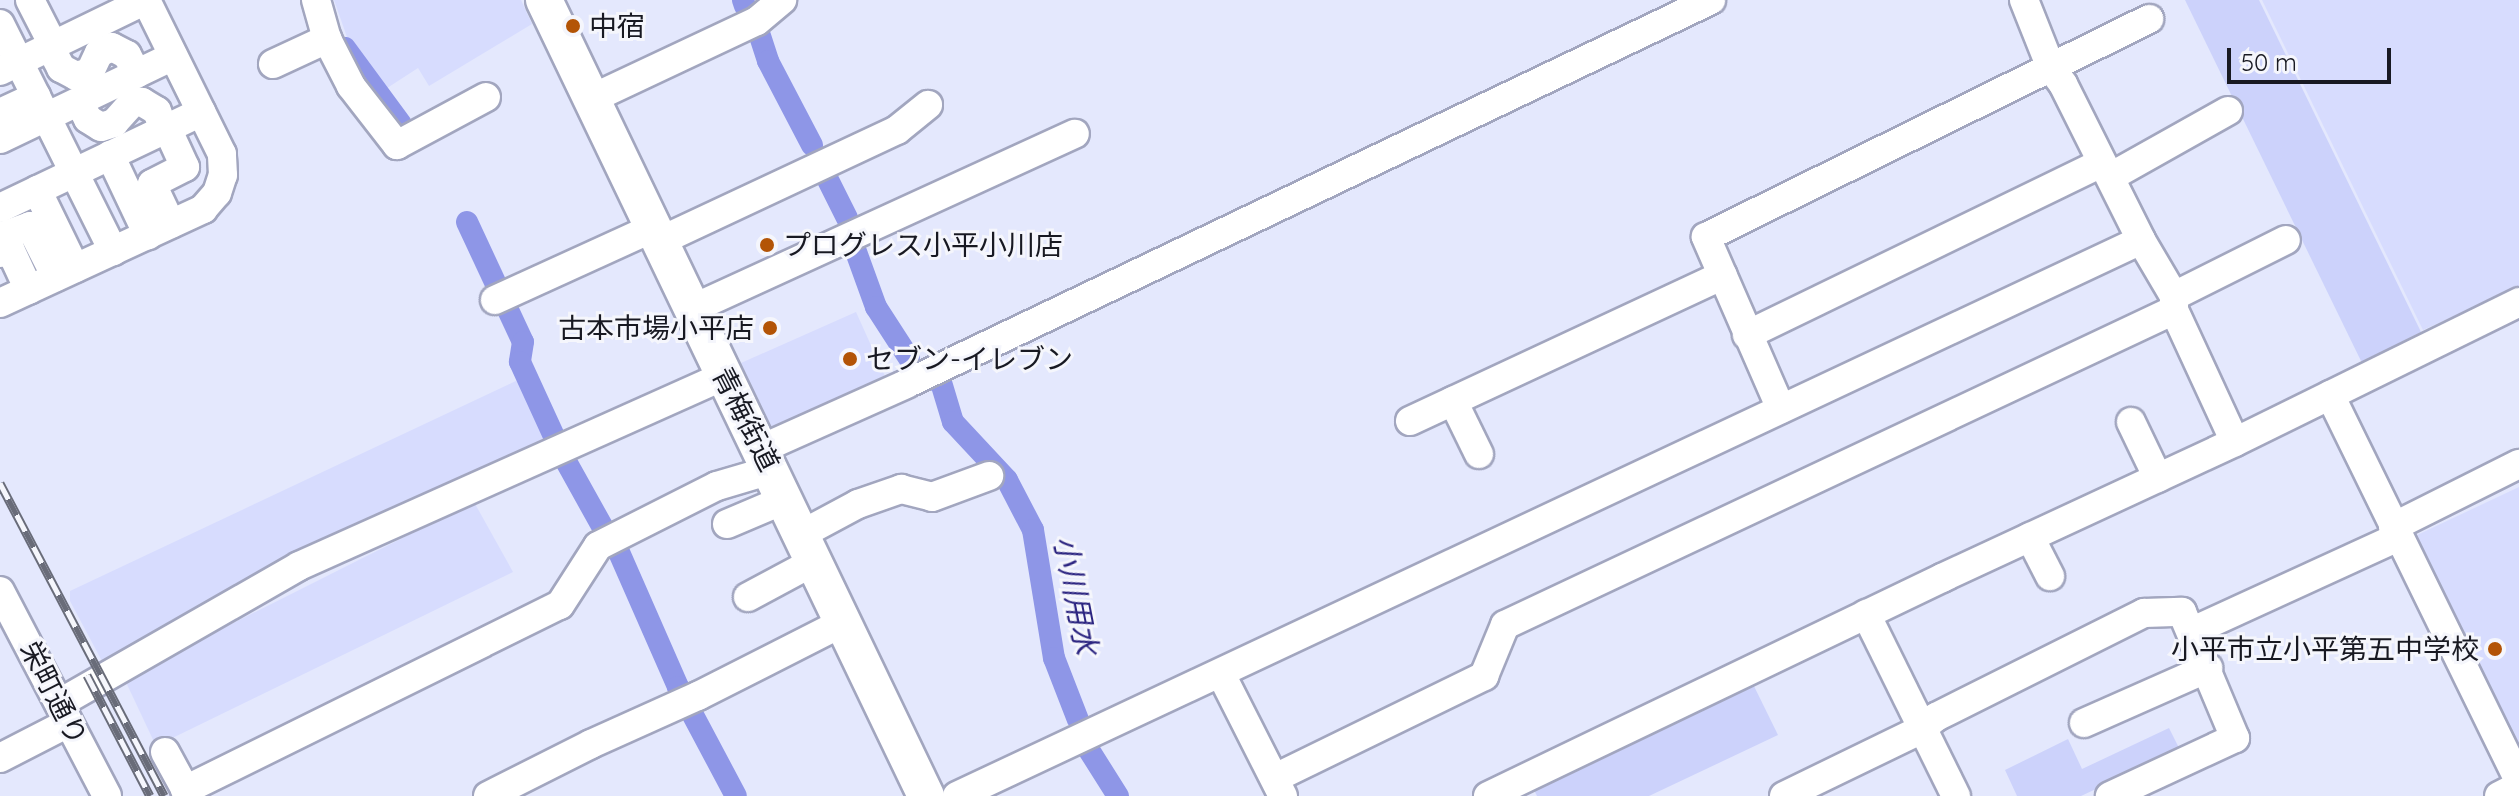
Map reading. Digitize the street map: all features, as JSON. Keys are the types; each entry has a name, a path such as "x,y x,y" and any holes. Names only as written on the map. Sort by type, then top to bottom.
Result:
{"main road":[{"name":"青梅街道","path":"544,0 926,796"}],"street":[{"path":"0,303 203,209 217,193 223,175 222,154 146,0 106,9 52,46 10,66"},
{"path":"316,0 327,39 351,86 397,145 486,97"},
{"path":"591,99 757,21 782,0"},
{"path":"727,524 773,473 906,384 1711,0"},
{"path":"2024,0 2051,68 2063,84 2174,303 2235,442"},
{"path":"20,12 52,46 61,68 76,76 90,72 99,53 112,47 127,55 137,74"},
{"path":"20,12 10,66 41,106 113,251"},
{"path":"1781,409 1706,237 2149,19"},
{"path":"273,64 327,39"},
{"path":"0,113 79,102 173,56"},
{"path":"79,102 88,119 101,127 114,123 127,105 142,102 157,111 185,167 152,184 159,229"},
{"path":"504,296 897,130 928,105"},
{"path":"0,139 41,106"},
{"path":"1747,335 2107,170 2228,111"},
{"path":"4,197 37,190 201,112"},
{"path":"692,309 1075,134"},
{"path":"110,155 119,198 159,229"},
{"path":"37,190 64,223 65,273"},
{"path":"0,237 30,226 65,273"},
{"path":"957,796 2141,240"},
{"path":"1221,674 1279,787 1484,676 1505,625 2174,303 2286,240"},
{"path":"0,253 10,249 29,290"},
{"path":"1410,421 1723,275"},
{"path":"1488,796 1866,614 2235,442 2519,302"},
{"path":"0,758 64,713 299,566 724,376"},
{"path":"2330,395 2519,780"},
{"path":"1453,401 1479,454"},
{"path":"2131,422 2158,478"},
{"path":"2193,631 2396,532 2519,464"},
{"path":"165,752 187,793 560,605 598,546 717,486 773,473"},
{"path":"748,597 858,504 901,489 932,497 989,476"},
{"path":"2030,537 2050,576"},
{"name":"栄町通り","path":"0,591 107,796"},
{"path":"1784,796 1920,730 1936,717 2144,613 2182,612 2193,631 2235,738 2110,796"},
{"path":"1866,614 1920,730 1956,796"},
{"path":"488,796 591,744 686,702 844,622"},
{"path":"2084,723 2208,668"},
{"path":"2499,796 2519,786"}],"shaded area":[{"path":"334,0 521,0 532,24 429,86 418,68 381,92 347,37"},
{"path":"2185,0 2259,0 2421,332 2362,363"},
{"path":"2262,0 2519,0 2519,287 2423,330"},
{"path":"856,312 888,383 780,431 770,429 741,363"},
{"path":"520,379 548,441 103,663 70,601 70,591"},
{"name":"小平市立小平第五中学校","path":"2519,487 2519,747 2415,536"},
{"path":"474,502 513,572 156,746 124,678"},
{"path":"1750,678 1778,735 1649,796 1537,796 1532,786"},
{"path":"2169,728 2180,750 2081,796 2017,796 2005,770 2068,739 2082,769"}],"waterway":[{"name":"小川用水","path":"743,0 745,6"},
{"name":"小川用水","path":"760,36 768,61 812,145"},
{"path":"345,48 401,124"},
{"name":"小川用水","path":"827,178 847,218"},
{"path":"467,222 523,342 520,362 563,456 602,526"},
{"name":"小川用水","path":"855,249 876,307 909,358"},
{"name":"小川用水","path":"926,380 940,379 953,422 1007,480 1033,530 1054,658 1078,720"},
{"path":"618,550 678,687 736,796"},
{"name":"小川用水","path":"1087,747 1118,796"}],"railway":[{"path":"0,483 164,796"},
{"path":"87,675 150,796"}],"place":[{"name":"中宿","path":"573,26"},
{"name":"プログレス小平小川店","path":"767,245"},
{"name":"古本市場小平店","path":"770,328"},
{"name":"セブン-イレブン","path":"850,359"},
{"name":"小平市立小平第五中学校","path":"2495,649"}]}
